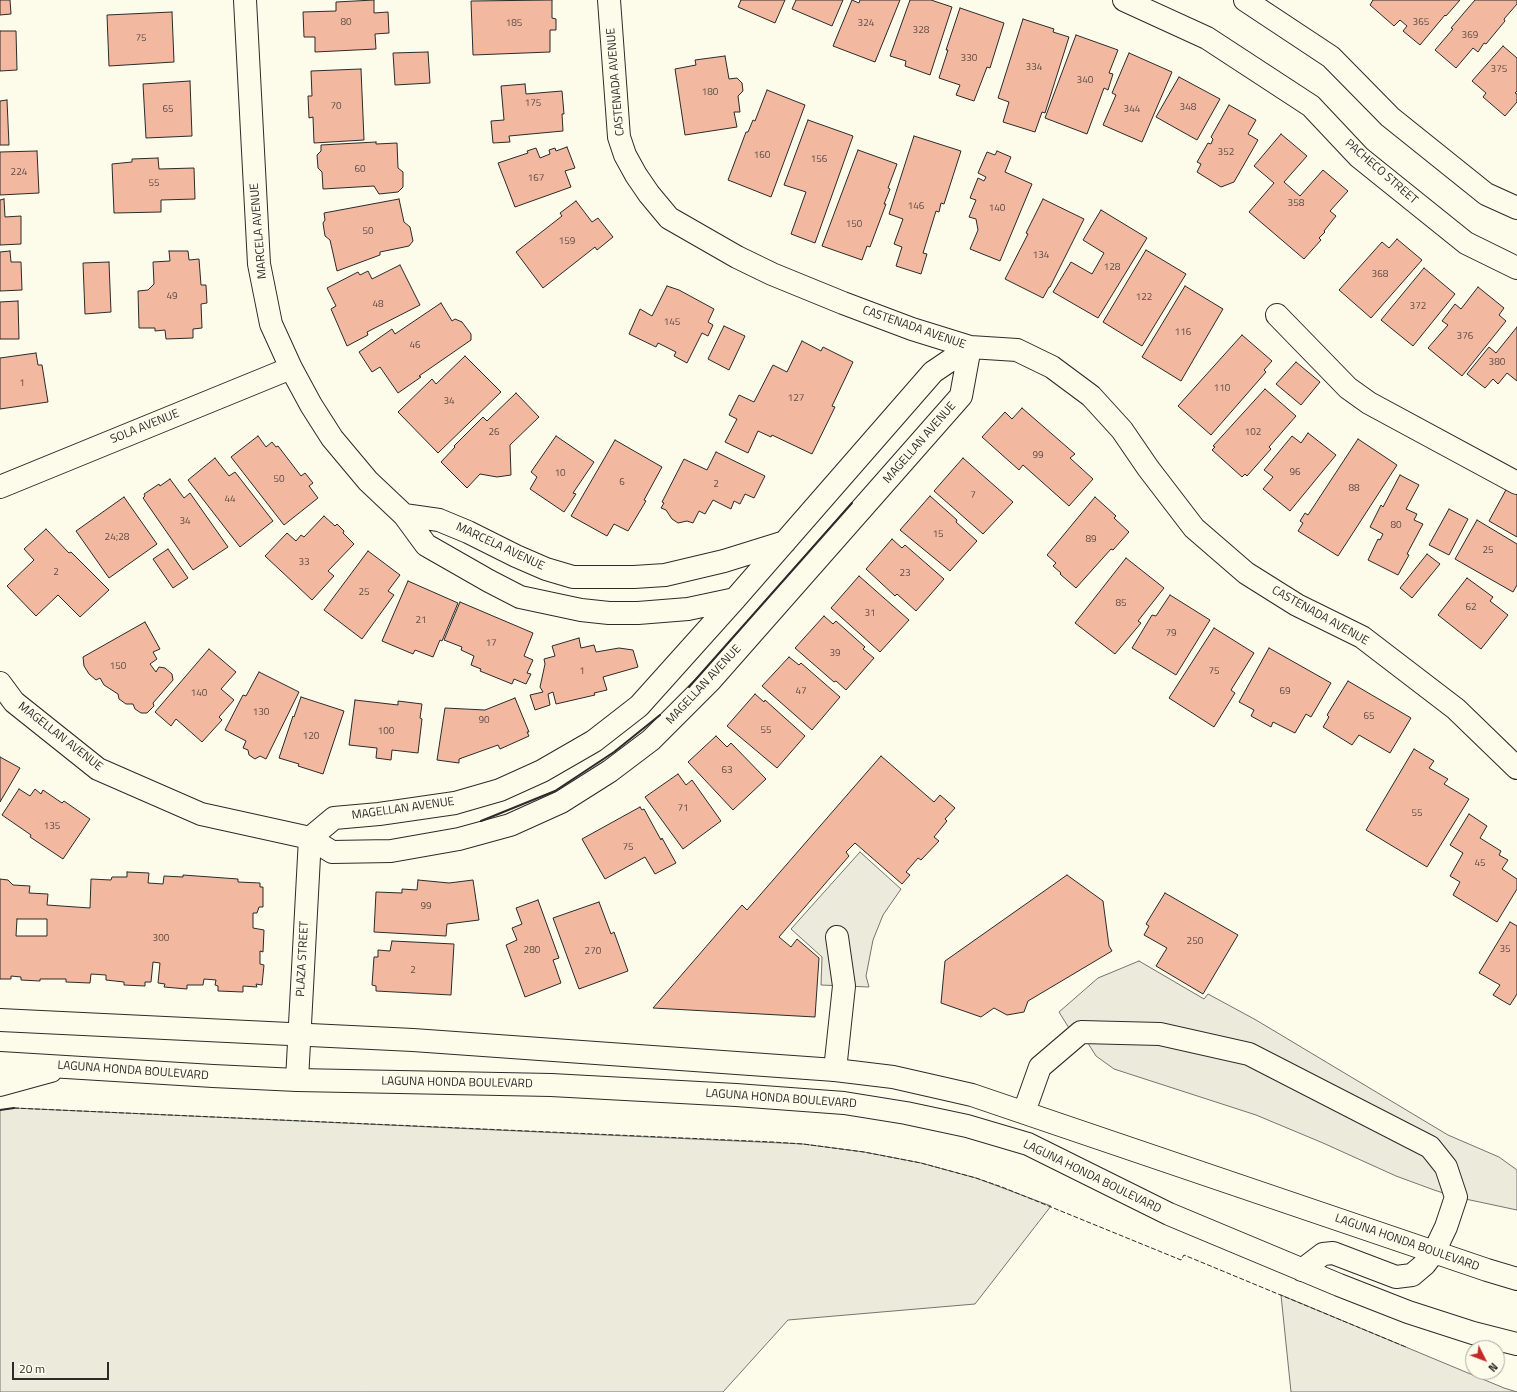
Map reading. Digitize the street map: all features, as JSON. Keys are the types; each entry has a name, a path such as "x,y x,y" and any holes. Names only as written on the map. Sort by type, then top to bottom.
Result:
{"street":[{"name":"MARCELA AVENUE","path":"245,0 259,264 271,324 291,368 311,405 332,438 368,481 404,514 426,545 520,597 581,610 638,614 688,609 735,599"},
{"name":"CASTENADA AVENUE","path":"609,0 619,137 625,156 636,175 649,194 669,218 737,257 807,289 912,329 970,347 1017,350 1052,366 1091,396 1122,430 1148,468 1194,528 1246,574 1297,605 1362,637 1456,709 1517,766"},
{"name":"PACHECO STREET","path":"1124,0 1207,38 1311,106 1358,157 1466,243 1517,268"},
{"path":"1245,0 1331,57 1390,117 1486,194 1517,208"},
{"path":"1277,315 1348,388 1369,403 1517,483"},
{"name":"MAGELLAN AVENUE","path":"310,838 334,818 379,814 455,803 500,790 542,771 594,741 639,706 735,599 933,372 970,347"},
{"name":"MAGELLAN AVENUE","path":"0,683 14,702 98,770 201,814 310,838 332,852 391,851 459,839 510,825 561,802 610,772 651,740 710,681 961,396 970,347"},
{"name":"SOLA AVENUE","path":"0,487 291,368"},
{"name":"MARCELA AVENUE","path":"404,514 439,520 468,532 516,556 573,577 664,575 718,562 785,542"},
{"name":"PLAZA STREET","path":"297,1080 310,838"},
{"path":"835,1070 844,986 837,937"},
{"name":"LAGUNA HONDA BOULEVARD","path":"0,1020 413,1040 835,1070 900,1079 972,1095 1517,1279"},
{"path":"1024,1112 1040,1067 1081,1032 1160,1034 1249,1054 1430,1147 1446,1167 1456,1197 1446,1227 1434,1252 1425,1264 1412,1275 1396,1277 1333,1253 1323,1254 1302,1270"},
{"name":"LAGUNA HONDA BOULEVARD","path":"0,1063 297,1080 544,1085 785,1098 844,1103 922,1116 998,1134 1028,1144 1168,1214 1302,1270 1408,1312 1473,1333 1517,1344"},
{"path":"0,1085 67,1067"}],"shaded area":[{"path":"860,852 901,889 883,915 873,940 866,976 869,987 821,985 822,957 791,929"},
{"path":"1139,961 1204,999 1208,994 1256,1020 1448,1135 1499,1157 1517,1170 1517,1210 1456,1197 1434,1190 1396,1176 1256,1115 1114,1069 1096,1056 1081,1032 1077,1041 1059,1012 1098,978"},
{"path":"14,1108 803,1144 864,1152 921,1163 976,1178 1051,1206 975,1304 788,1320 723,1392 0,1392 0,1110"},
{"path":"1281,1295 1465,1372 1465,1380 1485,1380 1517,1392 1291,1392"}],"building":[{"path":"0,0 10,0 11,14 0,15"},
{"path":"374,0 374,13 388,12 389,33 375,34 376,49 315,52 315,37 304,37 303,12 336,11 336,2"},
{"path":"552,0 552,18 556,19 556,30 550,30 550,52 473,55 471,1"},
{"path":"741,0 785,0 775,23 738,7"},
{"path":"796,0 843,0 832,26 792,9"},
{"path":"852,0 859,3 860,0 900,0 875,62 833,46"},
{"path":"910,0 931,0 952,7 930,75 905,66 906,61 890,56"},
{"path":"1373,0 1460,0 1446,16 1445,15 1420,45 1403,31 1407,26 1400,20 1394,26 1370,5"},
{"path":"1475,0 1517,0 1517,4 1486,44 1484,43 1478,52 1473,48 1456,68 1435,50 1453,29 1451,28"},
{"path":"960,8 1004,23 990,68 987,67 974,101 956,95 960,85 939,78 948,50 946,50"},
{"path":"172,12 174,62 109,66 107,15"},
{"path":"1023,19 1054,29 1053,32 1069,37 1045,113 1042,112 1035,132 1003,122 1009,102 998,98"},
{"path":"0,31 16,31 17,70 0,71"},
{"path":"1076,35 1118,50 1109,73 1113,74 1108,90 1104,88 1087,134 1045,118"},
{"path":"1503,46 1517,58 1517,91 1515,93 1517,94 1517,102 1505,116 1483,97 1486,93 1472,81"},
{"path":"428,52 430,83 395,85 393,53"},
{"path":"1129,53 1172,72 1142,142 1103,125 1116,95 1112,93"},
{"path":"725,56 729,79 737,78 742,83 743,91 738,96 740,112 734,112 737,127 685,135 675,69 696,65 695,60"},
{"path":"361,69 364,140 314,143 313,117 309,118 308,96 312,96 311,71"},
{"path":"1179,77 1220,99 1197,140 1156,117"},
{"path":"190,81 192,136 146,138 143,84"},
{"path":"525,84 526,94 562,91 564,114 562,114 563,131 509,136 510,142 493,143 491,121 504,120 501,86"},
{"path":"767,90 805,105 771,197 728,180 746,132 748,132 753,120 755,121"},
{"path":"7,100 9,145 0,145 0,101"},
{"path":"1229,105 1256,120 1248,134 1258,140 1234,182 1221,187 1197,172 1201,164 1197,162 1208,143 1211,144 1213,139 1211,137"},
{"path":"808,120 853,136 815,243 791,234 806,192 784,185"},
{"path":"1281,134 1307,156 1284,182 1300,196 1323,170 1348,191 1330,211 1336,216 1319,238 1321,240 1304,259 1249,212 1274,183 1254,166"},
{"path":"914,136 961,151 944,204 941,203 939,212 936,211 923,253 927,254 921,274 896,266 902,247 894,244 903,219 889,214"},
{"path":"376,142 376,144 397,143 398,168 403,172 403,187 398,192 379,194 374,186 323,189 322,172 318,168 317,155 321,151 321,145"},
{"path":"567,147 575,168 565,171 571,187 515,207 498,163 528,153 527,151 536,148 540,158 550,154 549,150 555,148 556,151"},
{"path":"858,150 897,164 888,188 890,189 884,204 886,204 870,247 867,246 862,260 822,246"},
{"path":"37,151 39,193 0,195 0,152"},
{"path":"997,151 1011,157 1005,172 1032,184 1000,261 970,249 978,230 976,219 969,217 976,200 970,198 978,178 984,181 986,177 978,173 987,152 995,155"},
{"path":"158,158 159,169 194,168 195,199 161,200 161,212 114,213 112,164 132,162 132,159"},
{"path":"4,199 5,217 21,216 21,244 0,245 0,200"},
{"path":"399,199 404,222 410,227 413,241 409,246 380,252 380,255 337,271 330,240 325,236 323,223 325,220 324,213"},
{"path":"1043,199 1084,219 1043,298 1005,279 1028,234 1026,233"},
{"path":"576,201 592,222 598,218 613,237 597,250 595,247 543,288 516,252 562,216 560,213"},
{"path":"1101,210 1147,238 1098,318 1053,292 1071,262 1092,274 1104,253 1083,240"},
{"path":"1397,239 1422,260 1371,318 1339,290 1382,242 1389,248"},
{"path":"1146,250 1186,274 1142,346 1103,322"},
{"path":"10,251 11,262 21,262 22,290 0,291 0,252"},
{"path":"169,251 188,251 189,260 199,259 201,285 206,285 207,303 201,304 202,328 193,329 193,338 166,339 165,330 155,331 155,328 139,328 138,291 148,290 154,284 153,262 170,261"},
{"path":"109,262 111,312 85,314 83,263"},
{"path":"400,265 420,305 367,332 368,335 347,346 331,309 336,306 327,288 358,272 360,275 368,271 372,279"},
{"path":"1424,268 1455,294 1413,346 1381,320"},
{"path":"667,286 679,290 714,309 708,322 713,325 708,336 702,333 687,363 674,356 676,352 658,343 656,347 629,334 640,309 652,316"},
{"path":"1185,286 1223,309 1181,381 1142,357"},
{"path":"1478,287 1504,308 1499,315 1506,321 1462,376 1428,348 1448,325 1442,321 1455,304 1461,309"},
{"path":"18,301 19,339 0,339 0,302"},
{"path":"441,303 452,321 455,319 462,322 471,334 471,340 419,376 421,377 398,393 380,367 372,372 359,352 392,329 395,334"},
{"path":"724,326 745,336 729,370 708,359"},
{"path":"1517,327 1517,381 1507,373 1498,384 1493,379 1485,388 1467,374 1489,347 1496,353"},
{"path":"1242,335 1272,361 1264,370 1266,372 1211,435 1178,406"},
{"path":"802,341 821,351 823,347 853,362 832,406 835,407 812,454 772,435 771,437 758,431 748,453 725,442 737,419 729,415 739,395 754,402 773,365 787,372"},
{"path":"36,353 38,365 42,365 48,402 0,409 0,358"},
{"path":"465,356 501,392 438,453 398,412 432,379 436,384"},
{"path":"1296,362 1320,382 1301,405 1276,384"},
{"path":"1265,389 1296,416 1269,447 1271,449 1247,476 1245,474 1242,477 1212,450 1215,447 1213,446"},
{"path":"516,393 539,417 510,445 511,475 497,477 480,474 467,488 441,462 455,447 454,446 483,417 487,421"},
{"path":"1022,408 1075,454 1070,458 1093,479 1069,506 1023,465 1019,470 982,437 1005,412 1012,419"},
{"path":"1308,433 1336,455 1290,511 1263,489 1273,477 1264,470 1292,436 1301,443"},
{"path":"258,436 266,447 272,442 276,447 278,446 301,476 305,473 313,483 309,486 318,498 284,525 231,457"},
{"path":"556,436 594,462 573,493 576,494 564,512 530,489 537,477 531,472"},
{"path":"1358,439 1397,465 1338,556 1298,531 1303,523 1300,521 1305,513 1308,515"},
{"path":"615,440 662,467 644,500 646,501 628,531 614,524 607,536 571,516"},
{"path":"716,452 765,476 754,498 745,494 740,504 734,501 731,509 713,500 705,514 699,511 693,523 687,521 678,523 672,519 666,510 661,508 664,503 662,502 684,459 707,470"},
{"path":"215,458 229,476 235,472 273,521 240,547 188,480"},
{"path":"963,458 1013,502 983,534 934,491"},
{"path":"1400,475 1419,485 1406,509 1417,514 1414,520 1423,524 1398,575 1368,560 1378,539 1380,540 1383,534 1370,527 1381,505 1383,507"},
{"path":"170,479 184,498 190,493 228,547 193,570 143,498 145,496 144,494"},
{"path":"1507,488 1517,493 1517,537 1489,521"},
{"path":"930,496 957,520 956,522 977,541 950,571 900,530"},
{"path":"124,497 157,544 109,578 76,531"},
{"path":"1095,497 1116,516 1114,518 1129,532 1113,550 1111,549 1076,588 1060,574 1061,573 1053,566 1056,563 1047,555"},
{"path":"1449,509 1468,519 1449,555 1429,545"},
{"path":"324,516 335,526 337,524 344,531 343,533 354,544 328,571 334,576 312,600 265,556 287,533 296,541 301,535 304,537"},
{"path":"1477,520 1517,544 1517,585 1513,592 1455,559"},
{"path":"46,529 69,553 71,552 109,590 80,617 58,595 36,616 7,586 34,560 24,549"},
{"path":"892,539 902,548 905,545 944,579 916,611 897,594 895,596 866,569"},
{"path":"168,549 188,578 173,588 153,559"},
{"path":"368,551 400,575 388,591 394,595 362,639 324,610"},
{"path":"1427,554 1440,564 1412,598 1400,588"},
{"path":"1126,558 1164,588 1138,621 1141,623 1115,654 1075,623"},
{"path":"859,576 909,620 880,652 831,608"},
{"path":"1467,578 1493,597 1490,601 1508,615 1481,649 1438,615"},
{"path":"408,581 458,603 442,641 440,640 433,657 415,650 413,654 382,641"},
{"path":"1170,595 1210,620 1176,675 1132,648 1152,615 1156,616"},
{"path":"460,602 533,633 524,656 533,660 527,673 531,674 526,684 514,679 512,684 480,671 481,669 471,665 474,656 461,650 462,647 444,640"},
{"path":"824,616 833,624 836,621 865,647 863,649 874,658 846,690 836,681 834,682 795,648"},
{"path":"145,622 160,649 153,652 157,659 150,664 156,672 159,667 165,668 172,674 173,680 153,703 154,706 147,713 141,713 135,709 133,704 126,704 119,699 118,694 104,685 100,678 96,680 89,674 84,666 83,657"},
{"path":"1214,628 1254,653 1231,690 1235,693 1214,727 1169,698"},
{"path":"579,638 581,648 594,645 596,652 619,648 633,650 638,667 603,677 607,690 594,693 595,695 556,704 553,692 548,694 550,705 535,710 530,695 543,692 540,687 545,664 544,659 555,656 552,646"},
{"path":"1269,648 1331,683 1311,717 1306,714 1295,733 1273,722 1271,727 1251,716 1254,710 1239,702"},
{"path":"209,649 236,672 221,689 234,700 219,717 222,720 202,742 176,719 171,726 155,712"},
{"path":"789,657 799,665 801,663 840,697 812,730 762,686"},
{"path":"259,672 299,692 266,759 260,756 255,759 249,755 248,750 243,748 246,741 225,730 243,695 246,696"},
{"path":"1348,681 1411,718 1390,753 1359,735 1352,745 1323,727 1329,717 1327,715"},
{"path":"755,694 764,702 765,700 805,736 777,768 727,726"},
{"path":"301,697 344,711 323,774 279,758"},
{"path":"515,698 529,732 527,732 529,736 500,749 498,745 459,759 459,763 437,760 445,708 485,710"},
{"path":"355,700 398,705 398,701 422,704 420,718 422,719 418,753 392,750 391,760 376,758 377,748 349,745"},
{"path":"716,736 727,747 731,743 766,779 733,810 688,762"},
{"path":"1414,749 1434,761 1429,768 1448,779 1444,784 1469,799 1427,867 1366,830"},
{"path":"881,756 934,802 940,795 955,808 945,819 947,821 934,837 939,841 921,860 918,858 906,872 910,875 902,884 855,843 846,852 849,856 779,937 791,947 797,939 819,958 815,1017 653,1008 742,905 747,910"},
{"path":"0,757 20,768 0,802"},
{"path":"678,774 686,785 692,780 721,821 683,849 645,797"},
{"path":"19,789 30,796 35,789 41,794 43,790 62,803 64,801 90,819 63,859 30,837 31,835 2,815"},
{"path":"640,807 642,810 644,809 676,863 655,874 645,857 605,879 582,839"},
{"path":"1469,814 1487,826 1480,838 1501,851 1499,855 1508,860 1502,869 1517,879 1517,889 1497,922 1453,895 1460,882 1450,876 1463,853 1450,845"},
{"path":"127,872 149,873 148,883 163,884 164,876 183,877 183,875 238,879 238,882 260,883 260,887 263,887 263,907 259,907 257,913 253,913 253,928 264,930 263,952 260,951 260,964 264,965 262,985 256,984 257,987 243,986 243,992 218,991 218,986 215,985 216,980 204,979 203,985 187,985 187,989 164,987 165,984 158,983 160,963 153,962 151,982 145,982 145,986 124,985 124,982 106,980 106,975 91,974 90,983 66,982 66,979 40,979 40,981 21,980 21,977 11,976 11,979 0,979 0,879 8,880 13,885 30,886 29,893 48,894 47,905 90,908 91,879 111,880 112,877 127,877","holes":["17,919 47,919 47,936 16,936"]},
{"path":"1067,875 1103,901 1109,946 1112,951 1028,1001 1024,1012 1007,1015 994,1008 981,1017 941,1003 945,961"},
{"path":"418,880 449,883 473,880 479,920 447,924 446,936 374,932 376,892 402,893 402,889 417,890"},
{"path":"1165,893 1238,935 1203,994 1156,966 1167,948 1144,935 1149,926 1146,924"},
{"path":"538,900 559,958 553,960 561,983 525,997 506,945 517,940 512,928 522,924 516,908"},
{"path":"599,902 611,934 614,932 628,971 579,989 553,918"},
{"path":"1510,922 1517,926 1517,994 1510,1005 1493,995 1500,985 1479,973"},
{"path":"392,941 454,944 451,995 376,991 376,986 372,985 374,957 378,957 378,950 390,951"}],"fence":[{"path":"14,1108 773,1142 803,1144 864,1152 921,1163 976,1178 1002,1187 1181,1260 1184,1255 1406,1347"}],"wall":[{"path":"689,687 852,503"},
{"path":"481,821 555,791 614,752 660,715"},
{"path":"0,1110 14,1108"}]}
